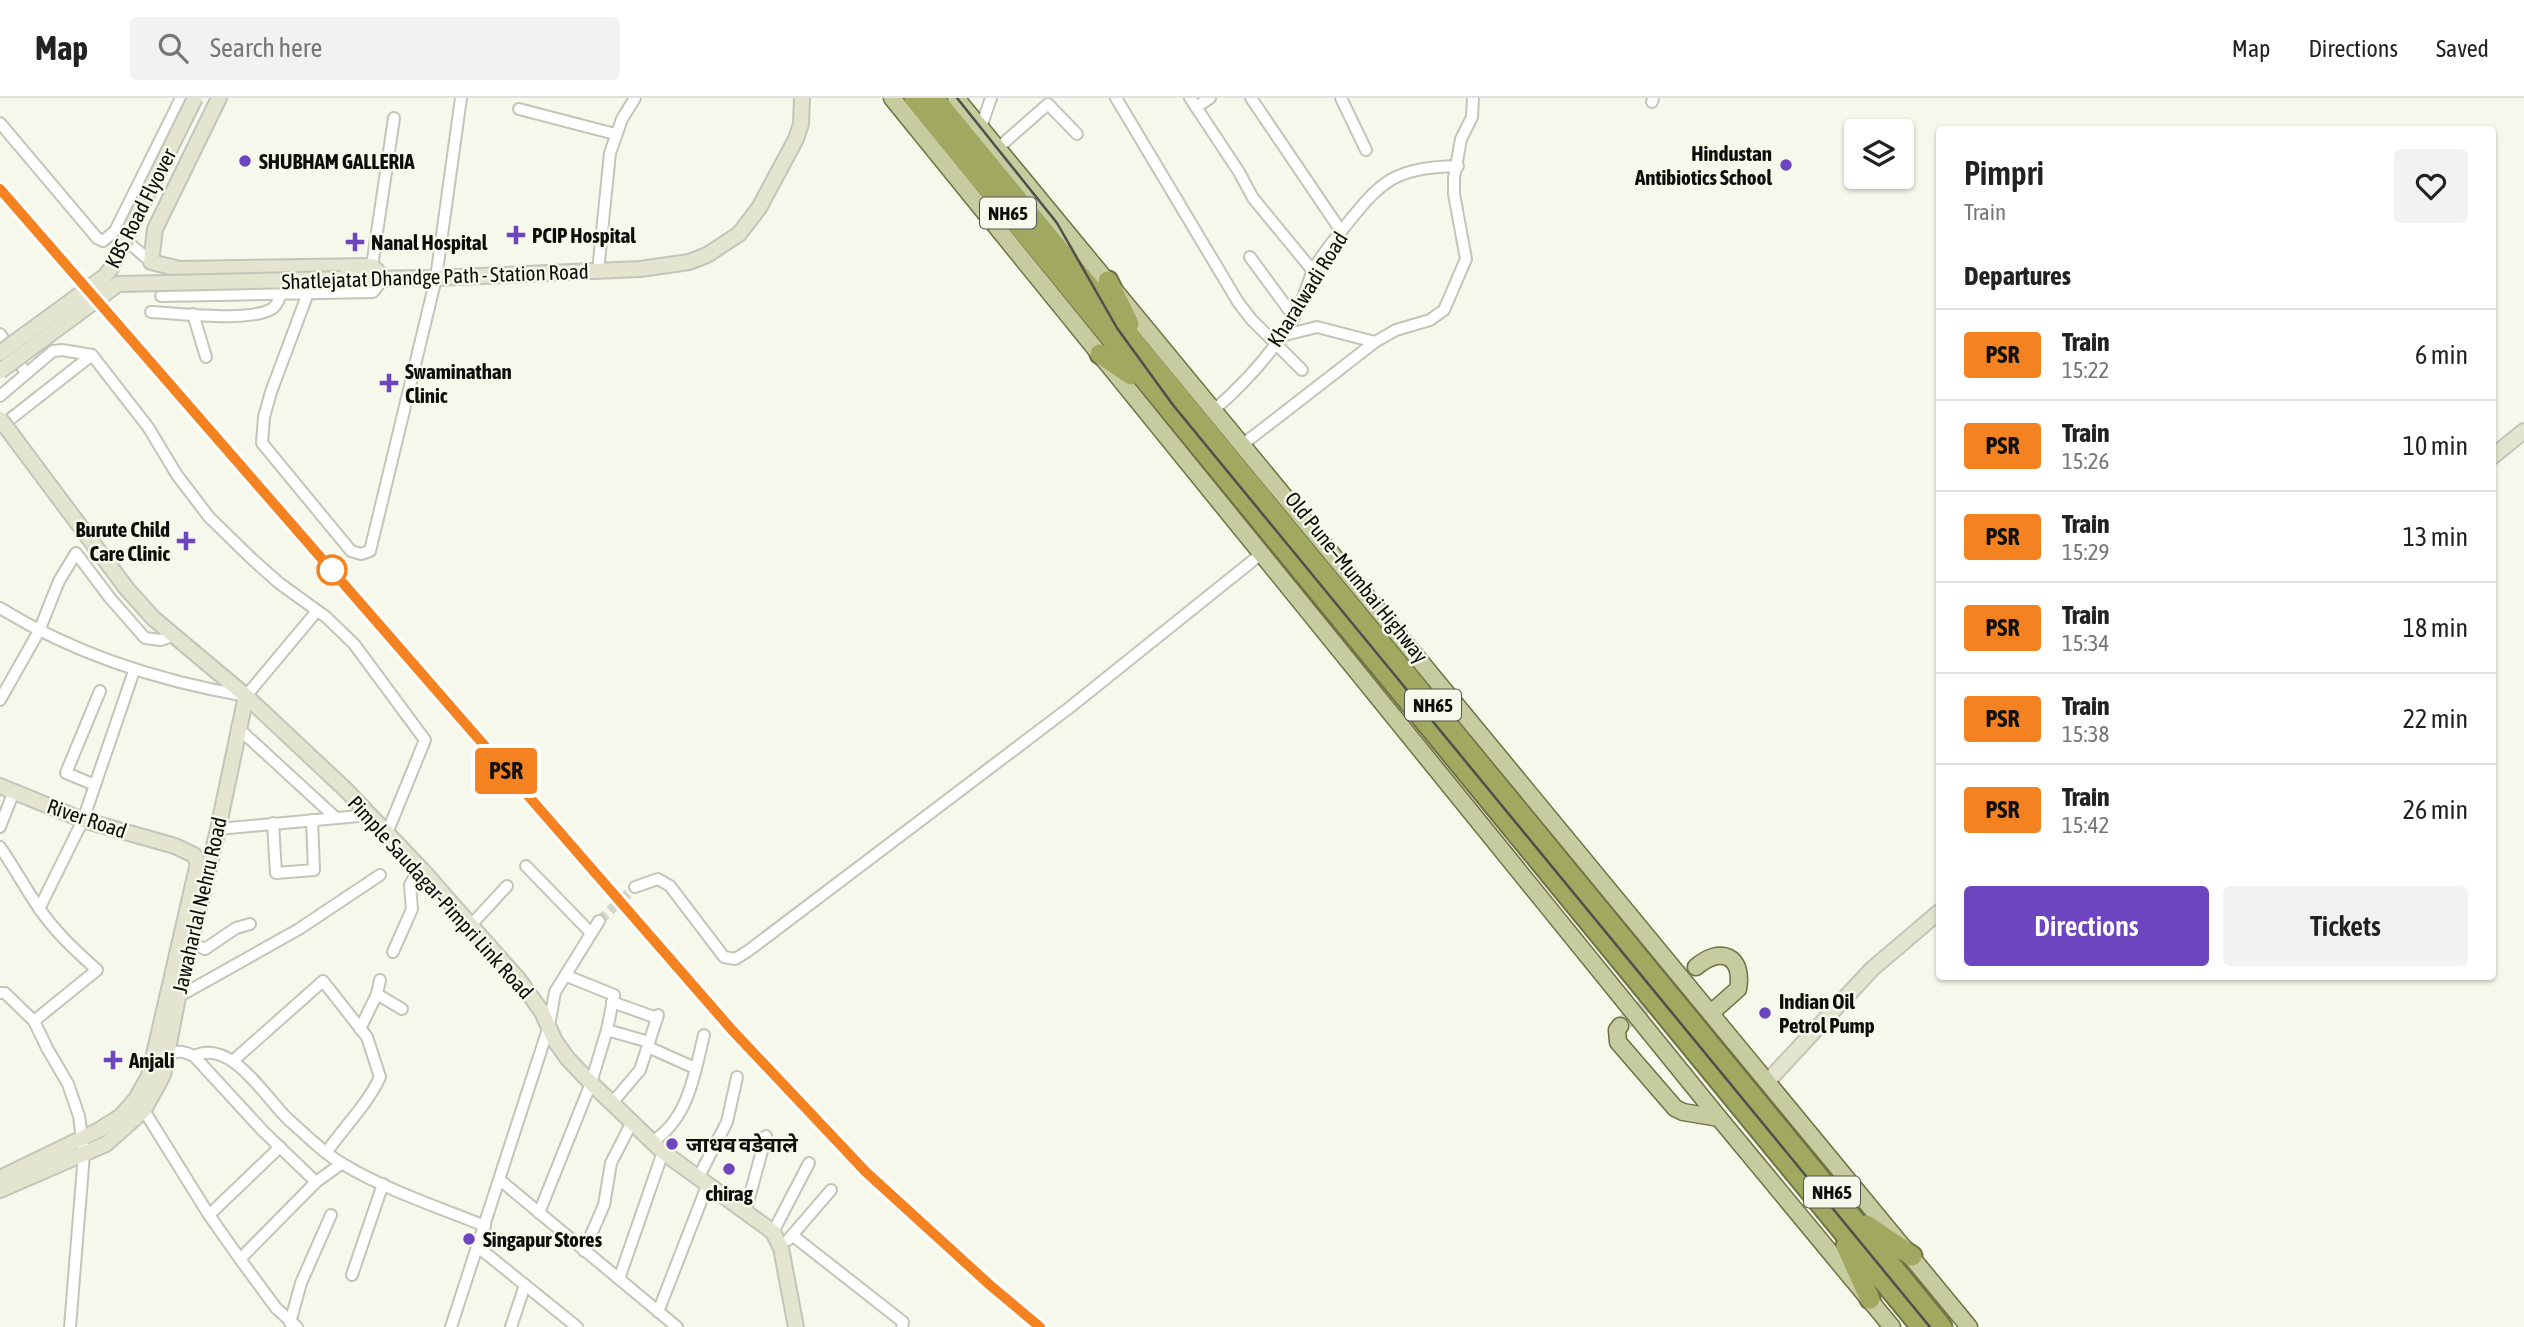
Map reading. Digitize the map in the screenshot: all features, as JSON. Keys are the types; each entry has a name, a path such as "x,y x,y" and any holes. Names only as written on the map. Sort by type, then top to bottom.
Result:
{"highway":[{"name":"NH65","path":"914,98 1149,387"},
{"name":"NH65","path":"934,98 1144,353"},
{"path":"1108,281 1144,353"},
{"name":"Old Pune–Mumbai Highway","path":"1144,353 1714,1061"},
{"path":"1100,354 1149,387"},
{"name":"Old Pune–Mumbai Highway","path":"1149,387 1714,1061"},
{"name":"NH65","path":"1714,1061 1842,1218 1921,1327"},
{"path":"1842,1218 1912,1256"},
{"path":"1842,1218 1870,1299"},
{"name":"NH65","path":"1842,1218 1942,1327"}],"main road":[{"path":"892,98 1719,1118 1892,1327"},
{"path":"956,98 1969,1327"},
{"path":"1696,967 1713,956 1722,955 1730,958 1739,971 1738,989 1711,1013"},
{"path":"1620,1026 1616,1035 1618,1042 1675,1108 1683,1112 1719,1118"}],"street":[{"path":"0,123 97,238 103,240 115,231 181,98"},
{"name":"KBS Road Flyover","path":"0,353 110,270 195,98"},
{"path":"151,262 155,229 219,98"},
{"path":"308,293 271,392 264,417 262,443 351,551 361,554 370,551 436,278 461,98"},
{"path":"598,271 610,153 615,134 635,98"},
{"name":"Shatlejatat Dhandge Path - Station Road","path":"0,371 118,284 436,278 640,269 690,262 707,255 739,234 759,208 796,139 801,124 802,98"},
{"path":"981,127 991,98"},
{"path":"1116,98 1238,302 1251,319 1279,339 1302,370"},
{"path":"1210,98 1193,102 1253,198 1313,271"},
{"path":"1251,98 1342,231"},
{"path":"1341,98 1366,150"},
{"path":"1242,445 1376,342 1396,330 1430,320 1444,310 1466,259 1454,194 1454,178 1461,139 1472,117 1474,98"},
{"path":"998,148 1048,104 1077,134"},
{"path":"519,109 615,134"},
{"path":"372,266 394,118"},
{"name":"Kharalwadi Road","path":"1214,410 1236,391 1279,339 1294,317 1313,271 1371,194 1393,178 1424,167 1458,166"},
{"path":"115,231 151,262 180,269 372,266 384,278 373,292 161,296"},
{"path":"1250,257 1294,317"},
{"path":"150,312 236,317 260,314 278,302 281,293"},
{"path":"193,314 206,357"},
{"path":"1279,339 1317,327 1376,342"},
{"path":"0,334 26,373"},
{"path":"0,396 53,351 92,355"},
{"path":"0,427 92,355"},
{"path":"92,355 148,427 177,475 209,517 251,558 354,644 425,740 387,833"},
{"name":"Pimple Saudagar-Pimpri Link Road","path":"0,419 127,589 153,618 246,696 420,867 519,980 568,1059 658,1147 773,1232 781,1248 796,1327"},
{"path":"2496,454 2524,431"},
{"path":"0,700 39,631 60,581 76,553 145,638 162,640 174,635"},
{"path":"635,887 658,879 670,886 724,957 735,959 1059,715 1261,554"},
{"path":"0,608 39,631 90,655 134,671 246,696 317,611"},
{"path":"39,909 83,820 134,671"},
{"path":"95,785 66,773 100,691"},
{"name":"Jawaharlal Nehru Road","path":"140,1105 163,1075 190,943 218,829 237,727 246,696"},
{"path":"237,727 336,818"},
{"name":"River Road","path":"0,786 83,820 175,846 194,855 197,870 140,1105"},
{"path":"0,827 14,792"},
{"path":"218,829 370,815"},
{"path":"273,823 276,873 314,870 312,820"},
{"path":"0,847 19,873 39,909 67,942 97,970 34,1021"},
{"path":"526,866 591,933"},
{"path":"393,951 412,909 410,885 420,867"},
{"path":"178,998 299,929 380,875"},
{"path":"471,925 508,886"},
{"path":"1767,1082 1872,969 1936,915"},
{"path":"452,1327 549,1026 555,992 599,921"},
{"path":"190,943 205,949 236,928 250,924"},
{"path":"539,1213 591,1083 614,995 568,975"},
{"path":"360,1028 377,995 380,980"},
{"path":"234,1060 323,981 367,1037 380,1077 371,1097 351,1118 326,1153"},
{"path":"0,993 5,993 34,1021 75,1099 84,1154 69,1327"},
{"path":"377,995 401,1009"},
{"path":"612,1002 658,1016 640,1070 612,1103"},
{"path":"607,1030 649,1045 695,1068"},
{"path":"619,1279 658,1147 687,1098 705,1035"},
{"path":"167,1055 183,1051 194,1056 316,1182"},
{"path":"194,1056 201,1052 234,1060 286,1116 341,1164 485,1226"},
{"path":"658,1312 702,1182 727,1122 737,1077"},
{"path":"0,1178 82,1139 140,1105"},
{"path":"0,1190 106,1144 140,1105"},
{"path":"140,1105 209,1216 293,1325"},
{"path":"584,1251 604,1205 611,1163 632,1122"},
{"path":"745,1213 766,1136"},
{"path":"209,1216 280,1147"},
{"path":"773,1232 809,1163"},
{"path":"240,1259 316,1182 341,1164"},
{"path":"500,1180 677,1327"},
{"path":"352,1275 383,1184"},
{"path":"781,1248 831,1190"},
{"path":"293,1325 301,1283 331,1215"},
{"path":"792,1235 903,1322 902,1327"},
{"path":"478,1247 526,1285 563,1322 577,1327"},
{"path":"510,1327 526,1285"}],"tunnel":[{"path":"599,921 635,887"},
{"path":"1620,1026 1696,967"}],"railway":[{"path":"957,98 1057,223 1117,328 1173,405 1930,1327"},
{"path":"0,189 732,1030 866,1172 1039,1327"}],"train":[{"name":"PSR","path":"0,189 732,1030 866,1172 1040,1327"}],"place":[{"name":"SHUBHAM GALLERIA","path":"245,161"},
{"name":"Hindustan Antibiotics School","path":"1786,165"},
{"name":"PCIP Hospital","path":"516,235"},
{"name":"Nanal Hospital","path":"355,242"},
{"name":"Swaminathan Clinic","path":"389,383"},
{"name":"Burute Child Care Clinic","path":"186,541"},
{"name":"Indian Oil Petrol Pump","path":"1765,1013"},
{"name":"Anjali","path":"113,1060"},
{"name":"जाधव वडेवाले","path":"672,1144"},
{"name":"chirag","path":"729,1169"},
{"name":"Singapur Stores","path":"469,1239"}]}
